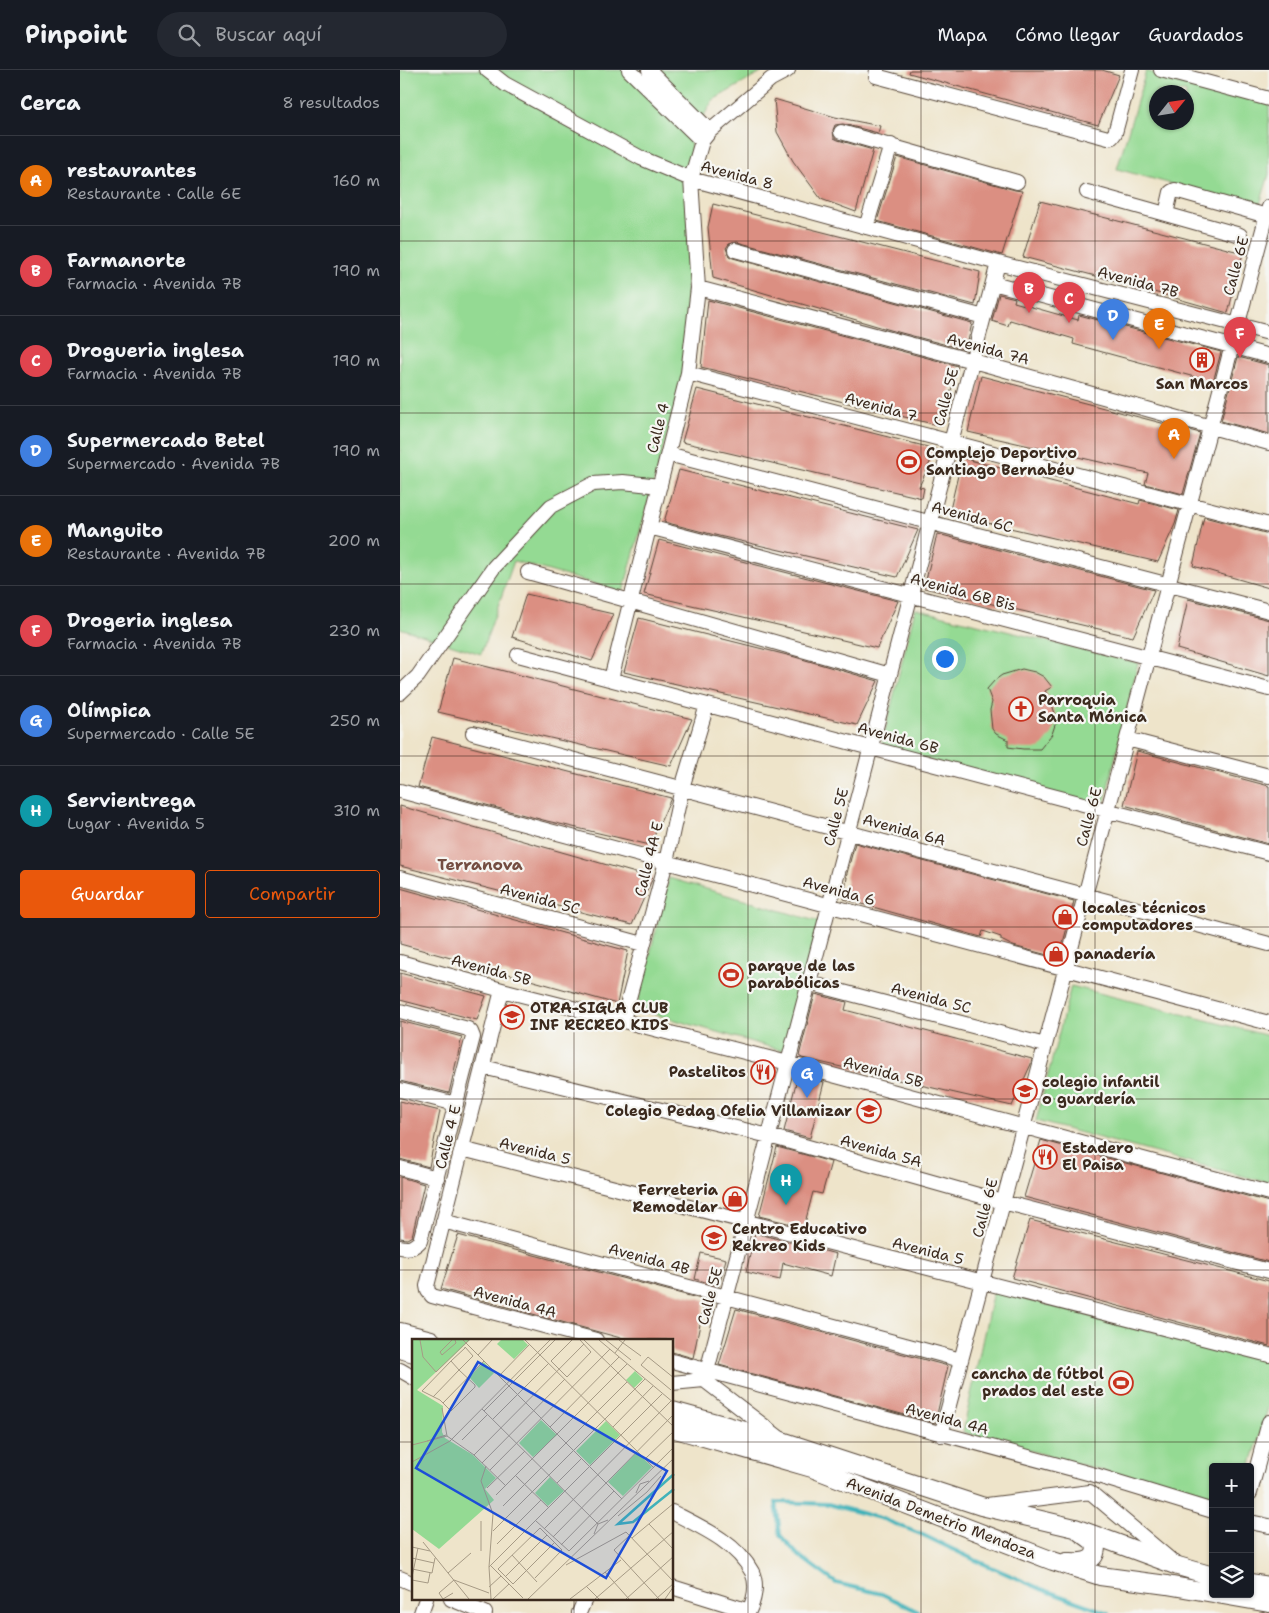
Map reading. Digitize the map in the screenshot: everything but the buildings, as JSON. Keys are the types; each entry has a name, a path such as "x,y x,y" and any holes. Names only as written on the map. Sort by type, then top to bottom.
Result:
{"main road":[{"path":"400,1332 426,1339"},
{"path":"400,1348 412,1352"},
{"name":"Avenida Demetrio Mendoza","path":"674,1411 785,1442 981,1506 1075,1528 1178,1566 1209,1575"},
{"name":"Avenida Demetrio Mendoza","path":"674,1429 812,1468 1053,1561 1100,1576 1209,1592"},
{"path":"1053,1561 1083,1562 1090,1560 1094,1556 1096,1550 1094,1542 1075,1528"},
{"path":"1254,1584 1269,1586"},
{"path":"1240,1598 1269,1603"}],"street":[{"name":"Avenida 8","path":"487,70 505,84 641,158 690,179 998,263"},
{"path":"629,70 706,136"},
{"path":"649,70 706,136"},
{"path":"690,179 706,136 769,74 788,70"},
{"path":"878,70 876,76 1108,138 1112,137 1115,133 1132,70"},
{"path":"1163,70 1269,99"},
{"path":"841,132 1017,182"},
{"path":"866,227 891,145"},
{"name":"Calle 4","path":"611,679 688,373 698,288 690,179"},
{"path":"1166,214 1171,192 1175,190 1268,211"},
{"path":"1087,192 1240,235"},
{"name":"Calle 6E","path":"941,1435 1237,325 1263,250 1268,211"},
{"path":"735,250 984,317"},
{"name":"Calle 5E","path":"706,1375 998,263"},
{"name":"Avenida 7B","path":"998,263 1269,333"},
{"path":"993,283 1269,356"},
{"name":"Avenida 7A","path":"698,288 973,361 1269,443"},
{"path":"1094,310 1098,289"},
{"name":"Avenida 7","path":"688,373 1269,525"},
{"name":"Avenida 6C","path":"668,454 1269,611"},
{"path":"400,693 418,676 494,567 551,506 593,484 623,482 660,486"},
{"name":"Avenida 6B Bis","path":"649,527 1269,689"},
{"path":"528,572 890,675"},
{"name":"Avenida 6B","path":"518,655 1269,853"},
{"name":"Calle 4A E","path":"623,1020 666,862 682,788 707,705"},
{"name":"Avenida 6A","path":"474,733 1269,944"},
{"path":"1127,739 1269,776"},
{"name":"Avenida 6","path":"400,792 1269,1022"},
{"name":"Avenida 5C","path":"400,878 643,944"},
{"name":"Avenida 5B","path":"400,962 788,1063 1269,1193"},
{"name":"Avenida 5C","path":"809,983 1045,1045"},
{"name":"Calle 4 E","path":"428,1291 427,1286 502,990"},
{"path":"400,1011 468,1029 473,1037 420,1241 408,1249 400,1247"},
{"name":"Avenida 5A","path":"483,1067 769,1136 1003,1202 1269,1272"},
{"path":"400,1090 456,1104"},
{"name":"Avenida 5","path":"462,1149 1269,1355"},
{"path":"400,1168 437,1178"},
{"name":"Avenida 4B","path":"443,1221 961,1360"},
{"name":"Avenida 4A","path":"428,1291 432,1296 592,1339"},
{"name":"Avenida 4A","path":"674,1362 706,1375 1095,1475 1209,1510"},
{"path":"400,1370 412,1377"},
{"path":"674,1382 706,1375 785,1442"},
{"path":"1254,1481 1267,1440 1269,1422"},
{"path":"1090,1492 1095,1475"},
{"path":"981,1506 1090,1492 1178,1566"},
{"path":"674,1513 720,1538 739,1555 752,1573 755,1586 754,1599 749,1612 674,1587"},
{"path":"1254,1523 1269,1526"},
{"path":"400,1578 412,1583"},
{"path":"421,1613 426,1600"},
{"path":"452,1600 484,1613"},
{"path":"580,1613 585,1600"}],"green space":[{"path":"400,70 766,70 713,100 691,138 685,370 623,592 514,561 481,654 400,628"},
{"path":"1146,71 1269,104 1269,174 1259,208 1117,169"},
{"path":"915,609 1138,663 1103,808 881,747"},
{"path":"669,878 819,922 784,1051 636,1009"},
{"path":"1071,986 1269,1036 1269,1183 1036,1121"},
{"name":"cancha de fútbol prados del este","path":"993,1291 1269,1361 1269,1405 1251,1463 1209,1463 1209,1500 963,1432"}],"waterway":[{"path":"921,1613 882,1594 836,1583 798,1555 780,1535 776,1502 828,1504 883,1519 923,1535 1041,1589 1108,1613"}],"place":[{"name":"Farmanorte","path":"1029,313"},
{"name":"Drogueria inglesa","path":"1069,323"},
{"name":"Supermercado Betel","path":"1113,340"},
{"name":"Manguito","path":"1159,349"},
{"name":"Drogeria inglesa","path":"1240,358"},
{"name":"San Marcos","path":"1202,360"},
{"name":"restaurantes","path":"1174,459"},
{"name":"Complejo Deportivo Santiago Bernabéu","path":"909,462"},
{"name":"Parroquia Santa Mónica","path":"1021,709"},
{"name":"locales técnicos computadores","path":"1065,917"},
{"name":"panadería","path":"1056,954"},
{"name":"parque de las parabólicas","path":"731,975"},
{"name":"OTRA-SIGLA CLUB INF RECREO KIDS","path":"512,1017"},
{"name":"Pastelitos","path":"763,1072"},
{"name":"colegio infantil o guardería","path":"1025,1091"},
{"name":"Olímpica","path":"807,1098"},
{"name":"Colegio Pedag Ofelia Villamizar","path":"869,1111"},
{"name":"Estadero El Paisa","path":"1045,1157"},
{"name":"Ferreteria Remodelar","path":"735,1199"},
{"name":"Servientrega","path":"786,1205"},
{"name":"Centro Educativo Rekreo Kids","path":"714,1238"},
{"name":"cancha de fútbol prados del este","path":"1121,1383"}],"district":[{"name":"Terranova","path":"480,864"}]}
